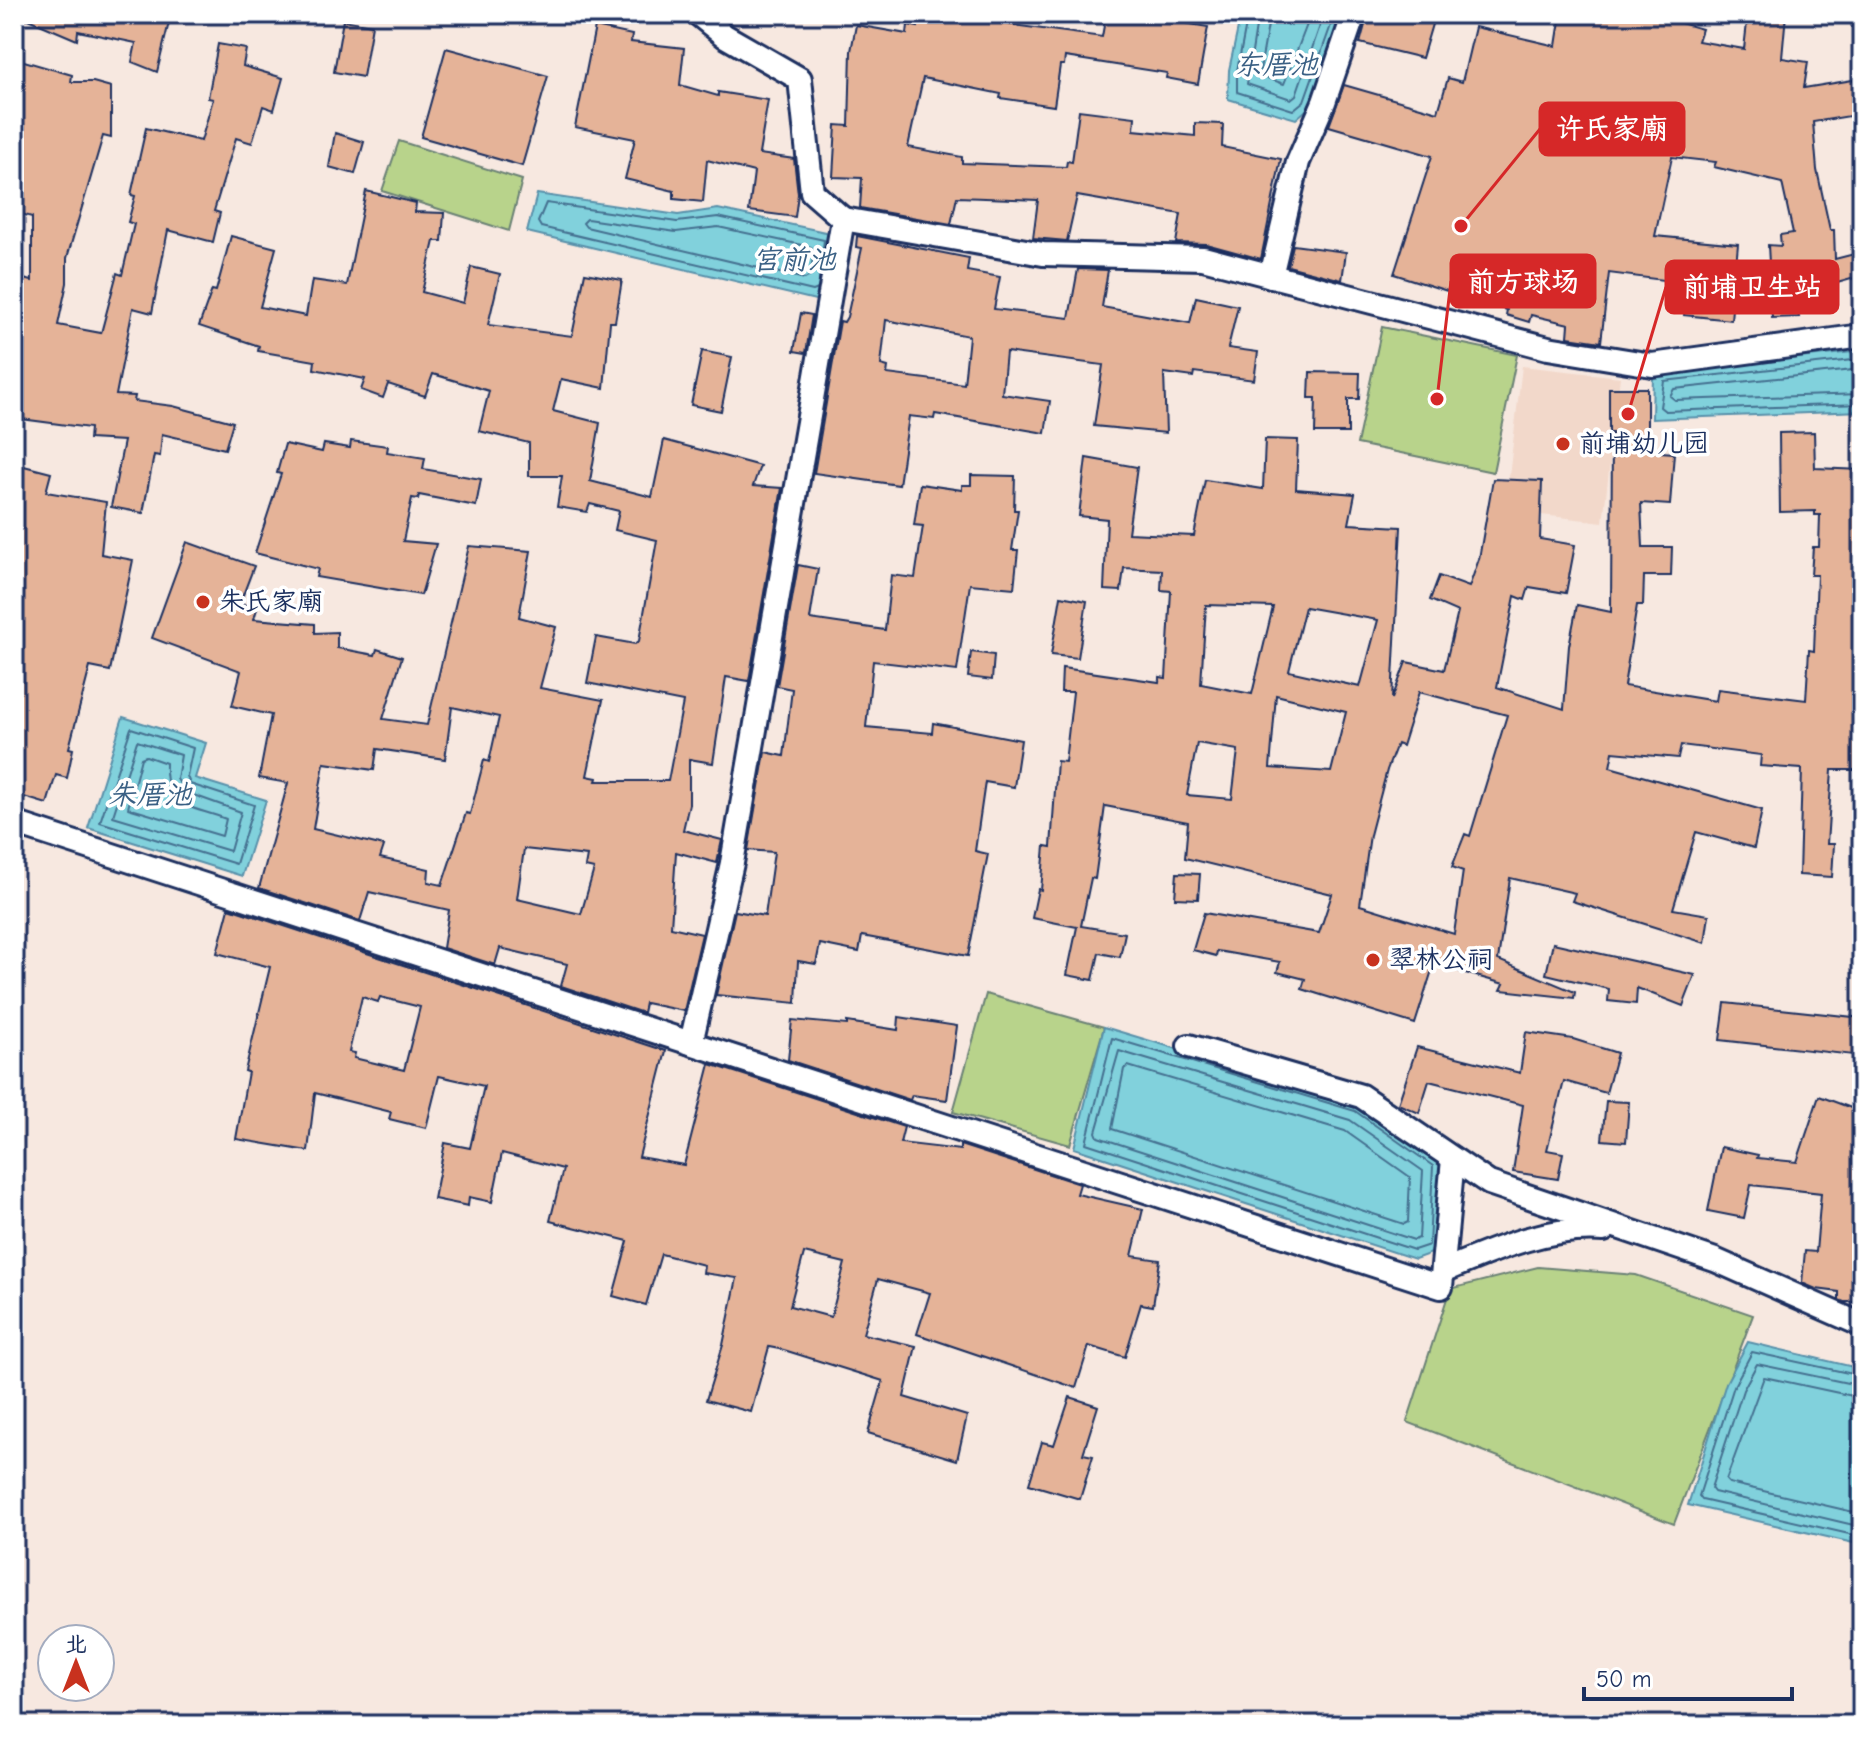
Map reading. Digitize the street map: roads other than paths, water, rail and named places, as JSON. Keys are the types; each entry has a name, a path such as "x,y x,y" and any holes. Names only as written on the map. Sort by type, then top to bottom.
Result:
{"street":[{"path":"698,14 725,36 800,79 812,192 843,219 1043,254 1203,258 1548,348 1652,365 1862,336"},
{"path":"1271,276 1298,162 1324,102 1354,14"},
{"path":"691,1043 732,863 843,219"},
{"path":"14,823 1441,1287 1453,1159"},
{"path":"1189,1046 1361,1096 1489,1183 1715,1260 1862,1325"},
{"path":"1448,1269 1517,1240 1578,1228 1633,1232"}],"water":[{"name":"东厝池","path":"1241,14 1343,14 1311,106 1296,119 1228,99 1229,70"},
{"name":"宫前池","path":"537,194 678,215 718,209 835,234 824,302 527,232"},
{"path":"1862,351 1862,411 1652,419 1653,374"},
{"name":"朱厝池","path":"123,717 206,743 195,778 266,800 242,876 88,828"},
{"path":"1104,1027 1358,1103 1442,1162 1437,1251 1415,1259 1074,1148"},
{"path":"1748,1342 1862,1369 1862,1545 1688,1505 1726,1383"}],"place":[{"name":"许氏家廟","path":"1461,226"},
{"name":"前方球场","path":"1437,399"},
{"name":"前埔卫生站","path":"1628,414"},
{"name":"前埔幼儿园","path":"1563,444"},
{"name":"朱氏家廟","path":"203,602"},
{"name":"翠林公祠","path":"1373,960"}]}
